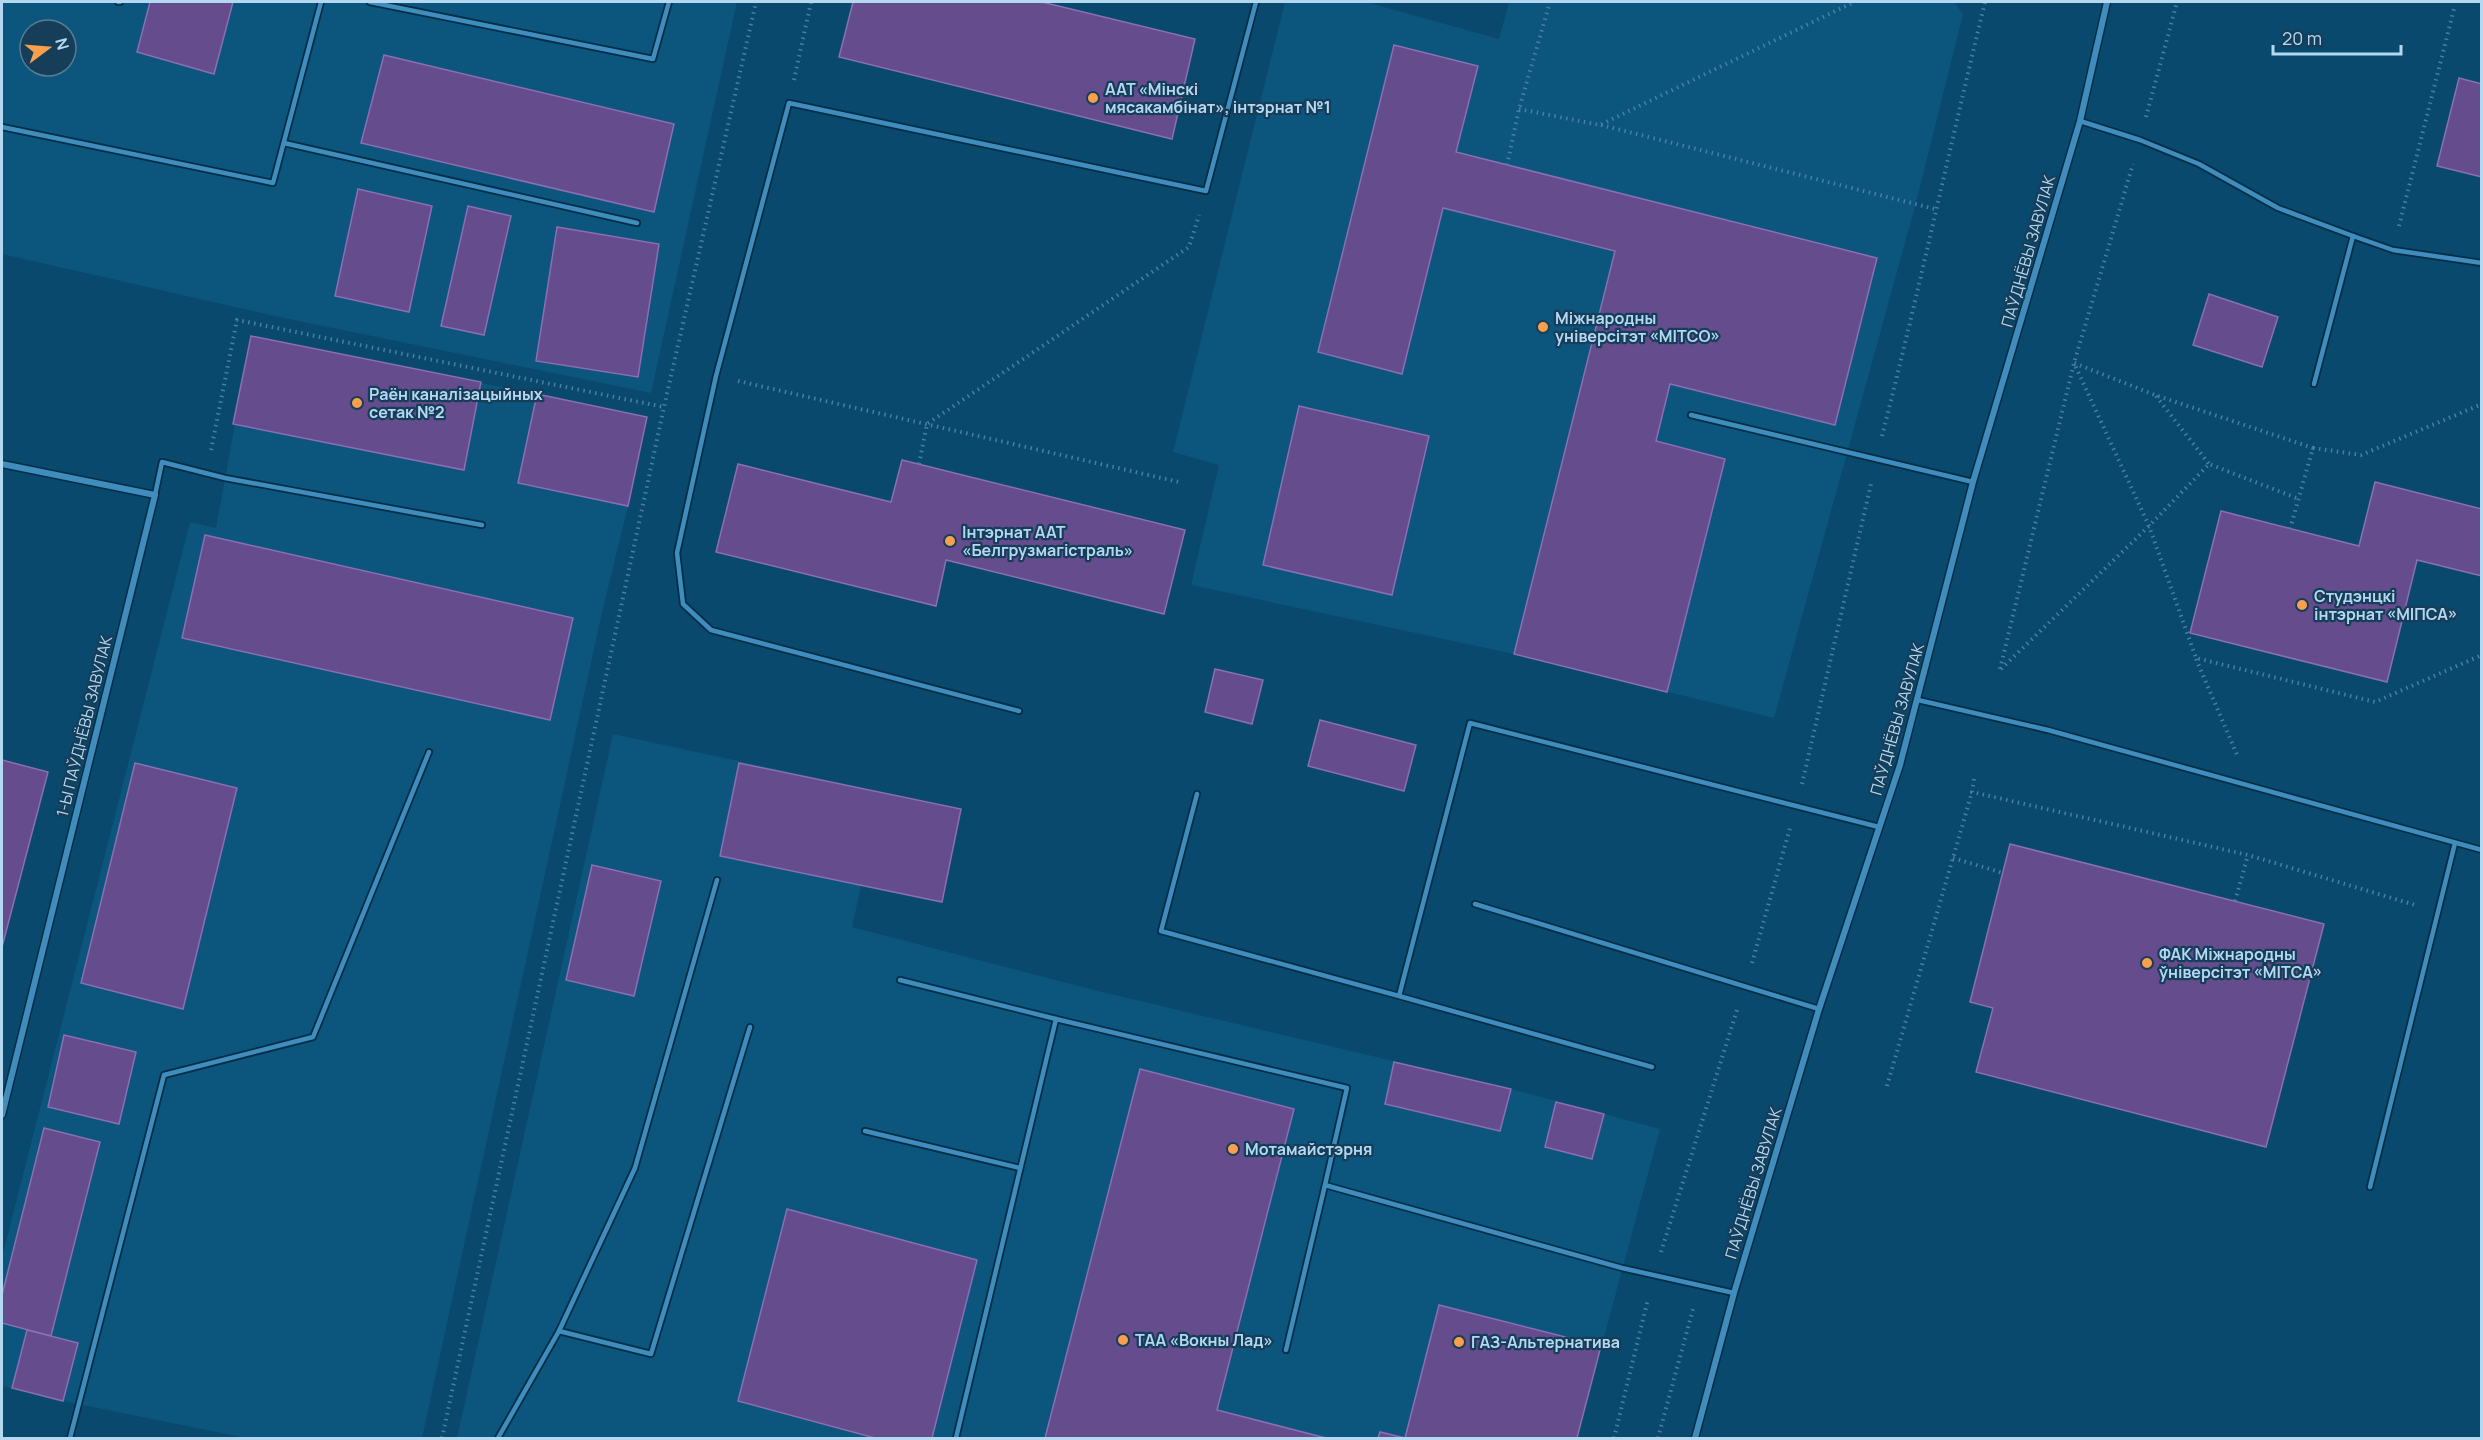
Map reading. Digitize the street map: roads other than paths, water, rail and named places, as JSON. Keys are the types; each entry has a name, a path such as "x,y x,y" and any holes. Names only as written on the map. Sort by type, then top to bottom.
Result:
{"street":[{"name":"ПАЎДНЁВЫ ЗАВУЛАК","path":"1695,1438 1734,1293 1820,1009 1900,765 1973,482 2080,121 2108,2"},
{"path":"2,464 155,495"},
{"name":"1-Ы ПАЎДНЁВЫ ЗАВУЛАК","path":"2,1115 155,495"}],"lane":[{"path":"2,127 273,183 321,2"},
{"path":"370,2 653,58 669,2"},
{"path":"1019,711 711,630 683,604 677,553 716,376 789,103 1206,191 1256,2"},
{"path":"2080,121 2140,140 2199,164 2278,208 2353,236 2393,249 2481,263"},
{"path":"284,143 637,223"},
{"path":"2314,384 2353,236"},
{"path":"1691,415 1877,457 1973,482"},
{"path":"155,495 162,462 206,473 482,525"},
{"path":"1918,700 2048,730 2481,850"},
{"path":"1400,996 1470,723 1879,827"},
{"path":"70,1438 164,1075 313,1036 429,752"},
{"path":"1197,794 1161,932 1652,1067"},
{"path":"2370,1187 2455,843"},
{"path":"498,1438 559,1331 635,1168 717,880"},
{"path":"1475,904 1820,1009"},
{"path":"900,980 1347,1088 1286,1350"},
{"path":"956,1438 1056,1019"},
{"path":"559,1331 651,1354 750,1027"},
{"path":"865,1131 1020,1168"},
{"path":"1325,1185 1654,1275 1734,1293"}],"place":[{"name":"ААТ «Мінскі мясакамбінат», інтэрнат №1","path":"1093,98"},
{"name":"Міжнародны універсітэт «МІТСО»","path":"1543,327"},
{"name":"Раён каналізацыйных сетак №2","path":"357,403"},
{"name":"Інтэрнат ААТ «Белгрузмагістраль»","path":"950,541"},
{"name":"Студэнцкі інтэрнат «МІПСА»","path":"2302,605"},
{"name":"ФАК Міжнародны ўніверсітэт «МІТСА»","path":"2147,963"},
{"name":"Мотамайстэрня","path":"1233,1149"},
{"name":"ТАА «Вокны Лад»","path":"1123,1340"},
{"name":"ГАЗ-Альтернатива","path":"1459,1342"}]}
